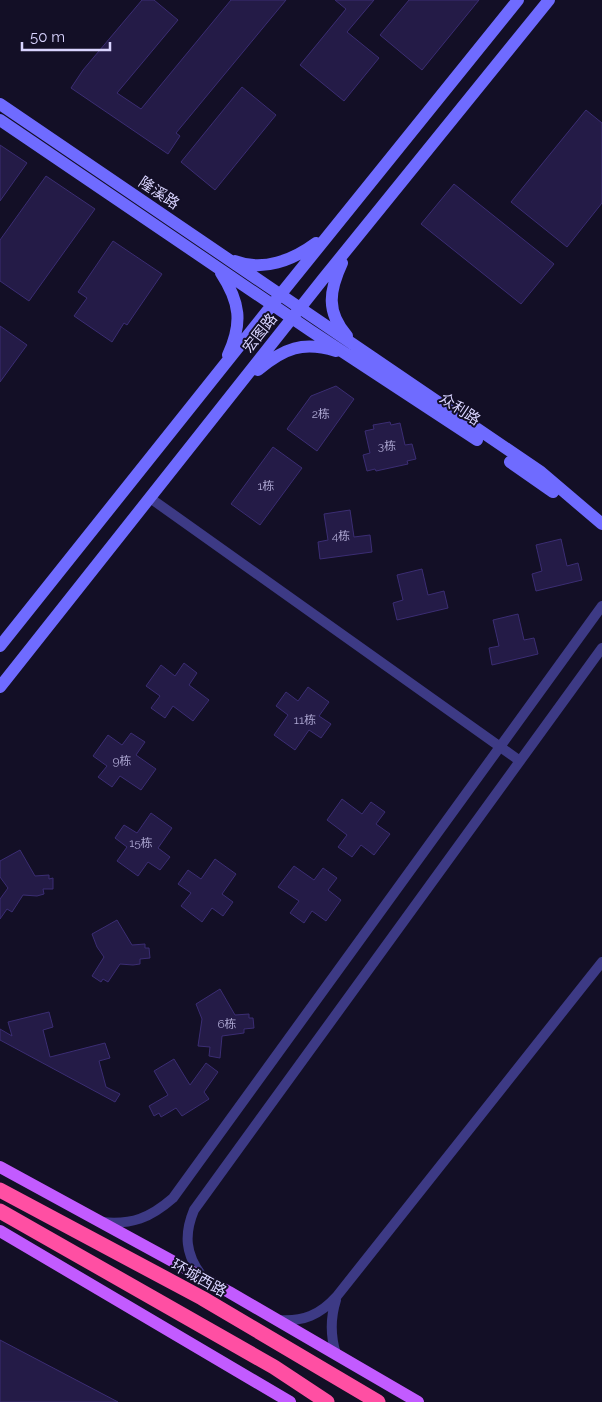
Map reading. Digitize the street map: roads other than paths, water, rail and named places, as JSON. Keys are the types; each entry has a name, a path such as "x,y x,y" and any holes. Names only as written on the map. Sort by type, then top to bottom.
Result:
{"highway":[{"name":"环城西路","path":"0,1190 202,1298 378,1402"},
{"path":"0,1211 274,1367 327,1402"}],"main road":[{"path":"0,1167 204,1278 418,1402"},
{"path":"0,1231 290,1402"}],"street":[{"name":"宏图路","path":"0,646 328,234 518,0"},
{"name":"宏图路","path":"0,687 296,313 549,0"},
{"name":"隆溪路","path":"0,104 220,262"},
{"name":"隆溪路","path":"0,120 296,313"},
{"path":"223,366 231,348 238,313 235,298 220,262 260,266 283,261 305,252 328,234"},
{"path":"348,249 337,274 332,292 332,310 338,326 352,351"},
{"name":"众利路","path":"296,313 536,480 602,535"},
{"path":"241,384 270,360 289,350 306,346 352,351"},
{"name":"众利路","path":"352,351 541,472 602,524"},
{"path":"150,498 520,761"},
{"path":"99,1221 131,1222 147,1217 161,1209 173,1198 602,606"},
{"path":"204,1278 195,1266 189,1253 187,1238 189,1223 194,1210 602,648"},
{"path":"277,1320 304,1319 322,1310 337,1296 602,962"},
{"path":"336,1354 332,1340 331,1325 332,1310 337,1296"}]}
